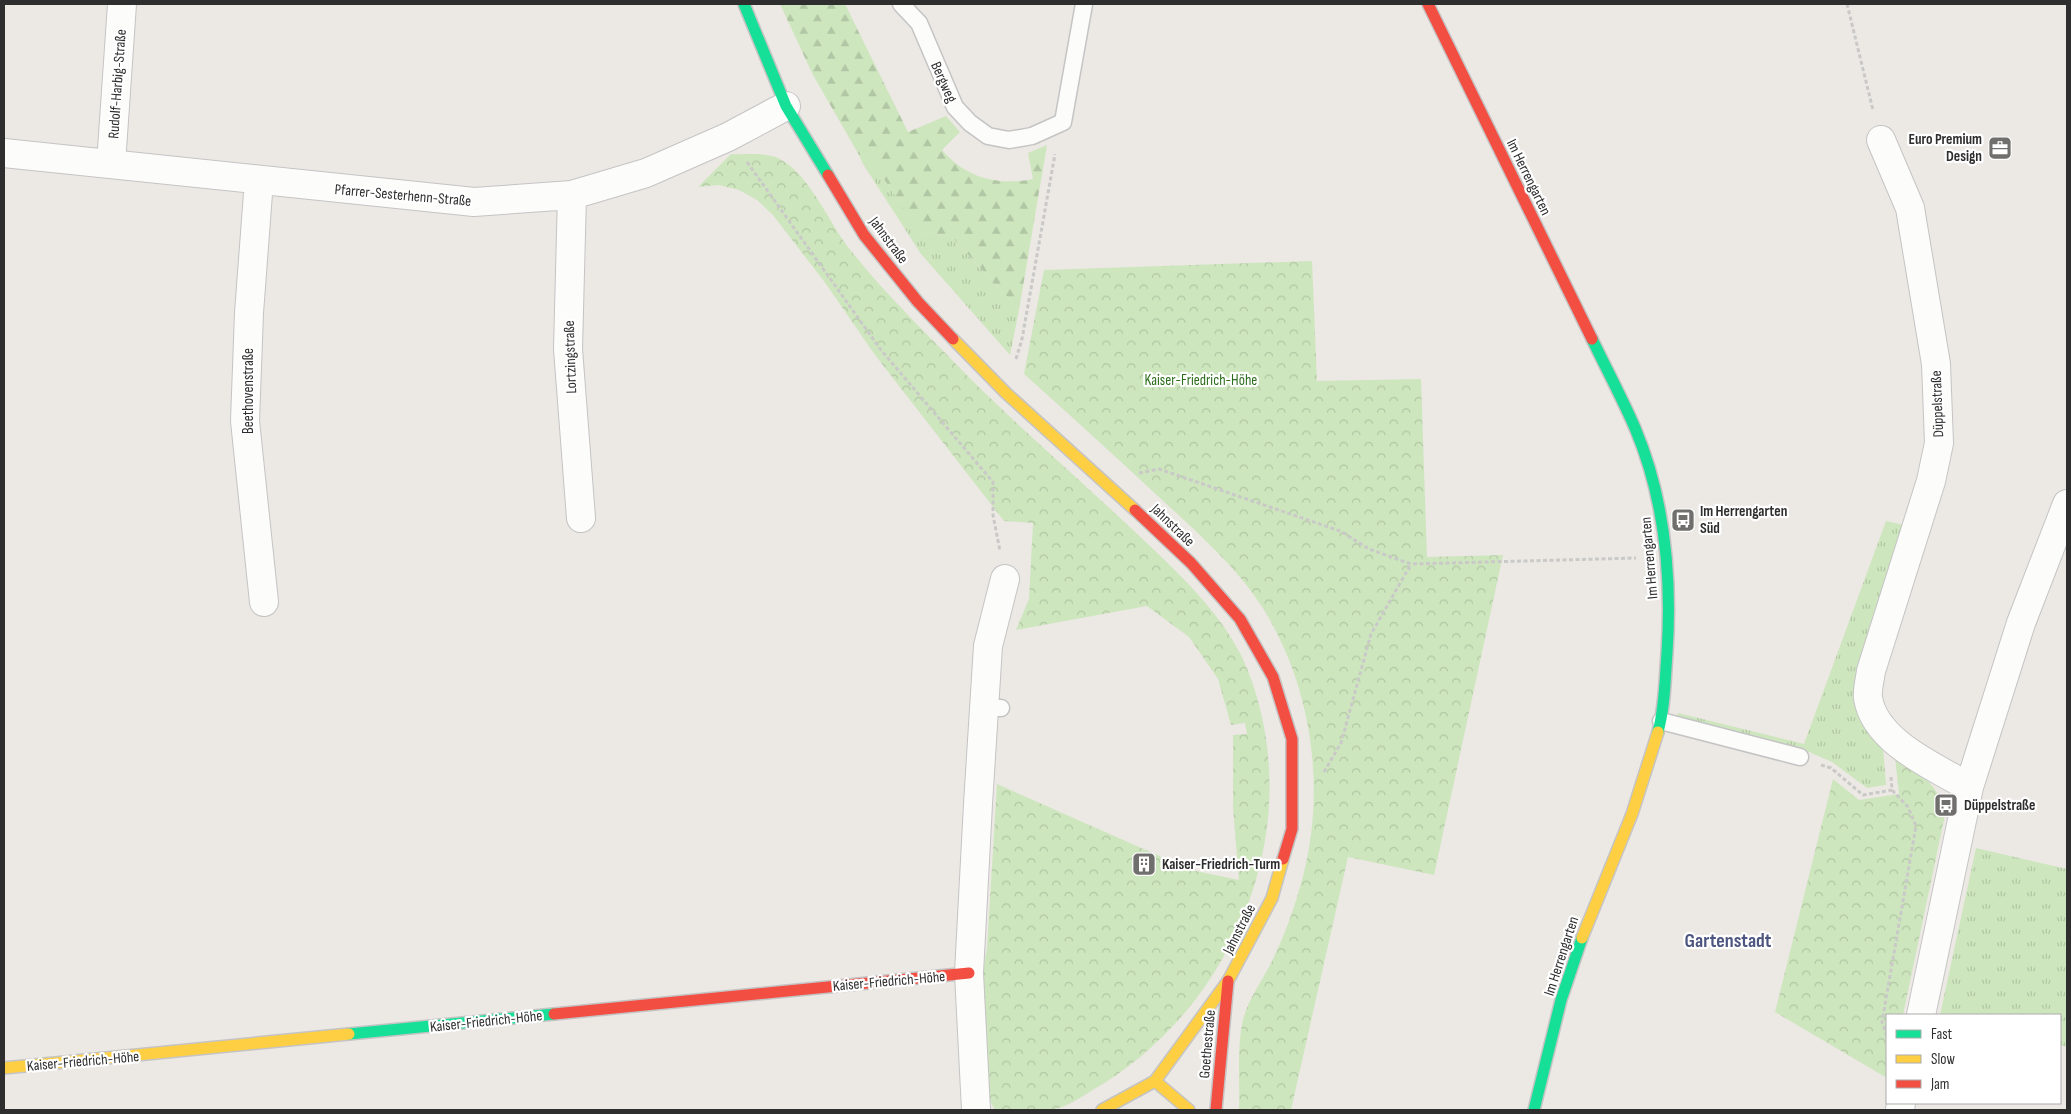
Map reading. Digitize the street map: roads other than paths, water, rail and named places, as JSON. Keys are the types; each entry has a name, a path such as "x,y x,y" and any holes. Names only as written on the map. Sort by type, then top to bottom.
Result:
{"street":[{"name":"Rudolf-Harbig-Straße","path":"111,164 122,4"},
{"name":"Jahnstraße","path":"744,4 786,106 864,235 918,302 1006,392 1104,480 1190,563 1240,618 1273,677 1292,739 1292,829 1272,898 1228,981 1155,1080 1102,1110"},
{"name":"Im Herrengarten","path":"1428,4 1635,428 1653,478 1661,513 1667,557 1669,593 1667,652 1661,721 1644,776 1571,966 1534,1110"},
{"name":"Pfarrer-Sesterhenn-Straße","path":"4,152 474,202 572,195 646,173 728,137 786,106"},
{"name":"Düppelstraße","path":"1881,140 1910,208 1936,364 1939,442 1931,481 1871,671 1868,698 1878,721 1891,740 1969,788"},
{"name":"Beethovenstraße","path":"259,180 249,313 245,421 264,602"},
{"name":"Lortzingstraße","path":"572,195 568,349 581,518"},
{"path":"1921,1014 1969,788 2021,622 2067,504"},
{"path":"976,1110 969,973 992,708 988,646 1005,579"},
{"name":"Kaiser-Friedrich-Höhe","path":"4,1068 969,973"},
{"name":"Goethestraße","path":"1216,1110 1228,981"},
{"path":"1155,1080 1189,1110"}],"lane":[{"name":"Bergweg","path":"901,4 919,23 955,107 970,123 988,136 1009,140 1032,136 1063,122 1084,4"},
{"path":"1661,721 1800,757"}],"place":[{"name":"Euro Premium Design","path":"2000,148"},
{"name":"Im Herrengarten Süd","path":"1683,520"},
{"name":"Düppelstraße","path":"1946,805"},
{"name":"Kaiser-Friedrich-Turm","path":"1144,864"}],"district":[{"name":"Gartenstadt","path":"1728,940"}]}
